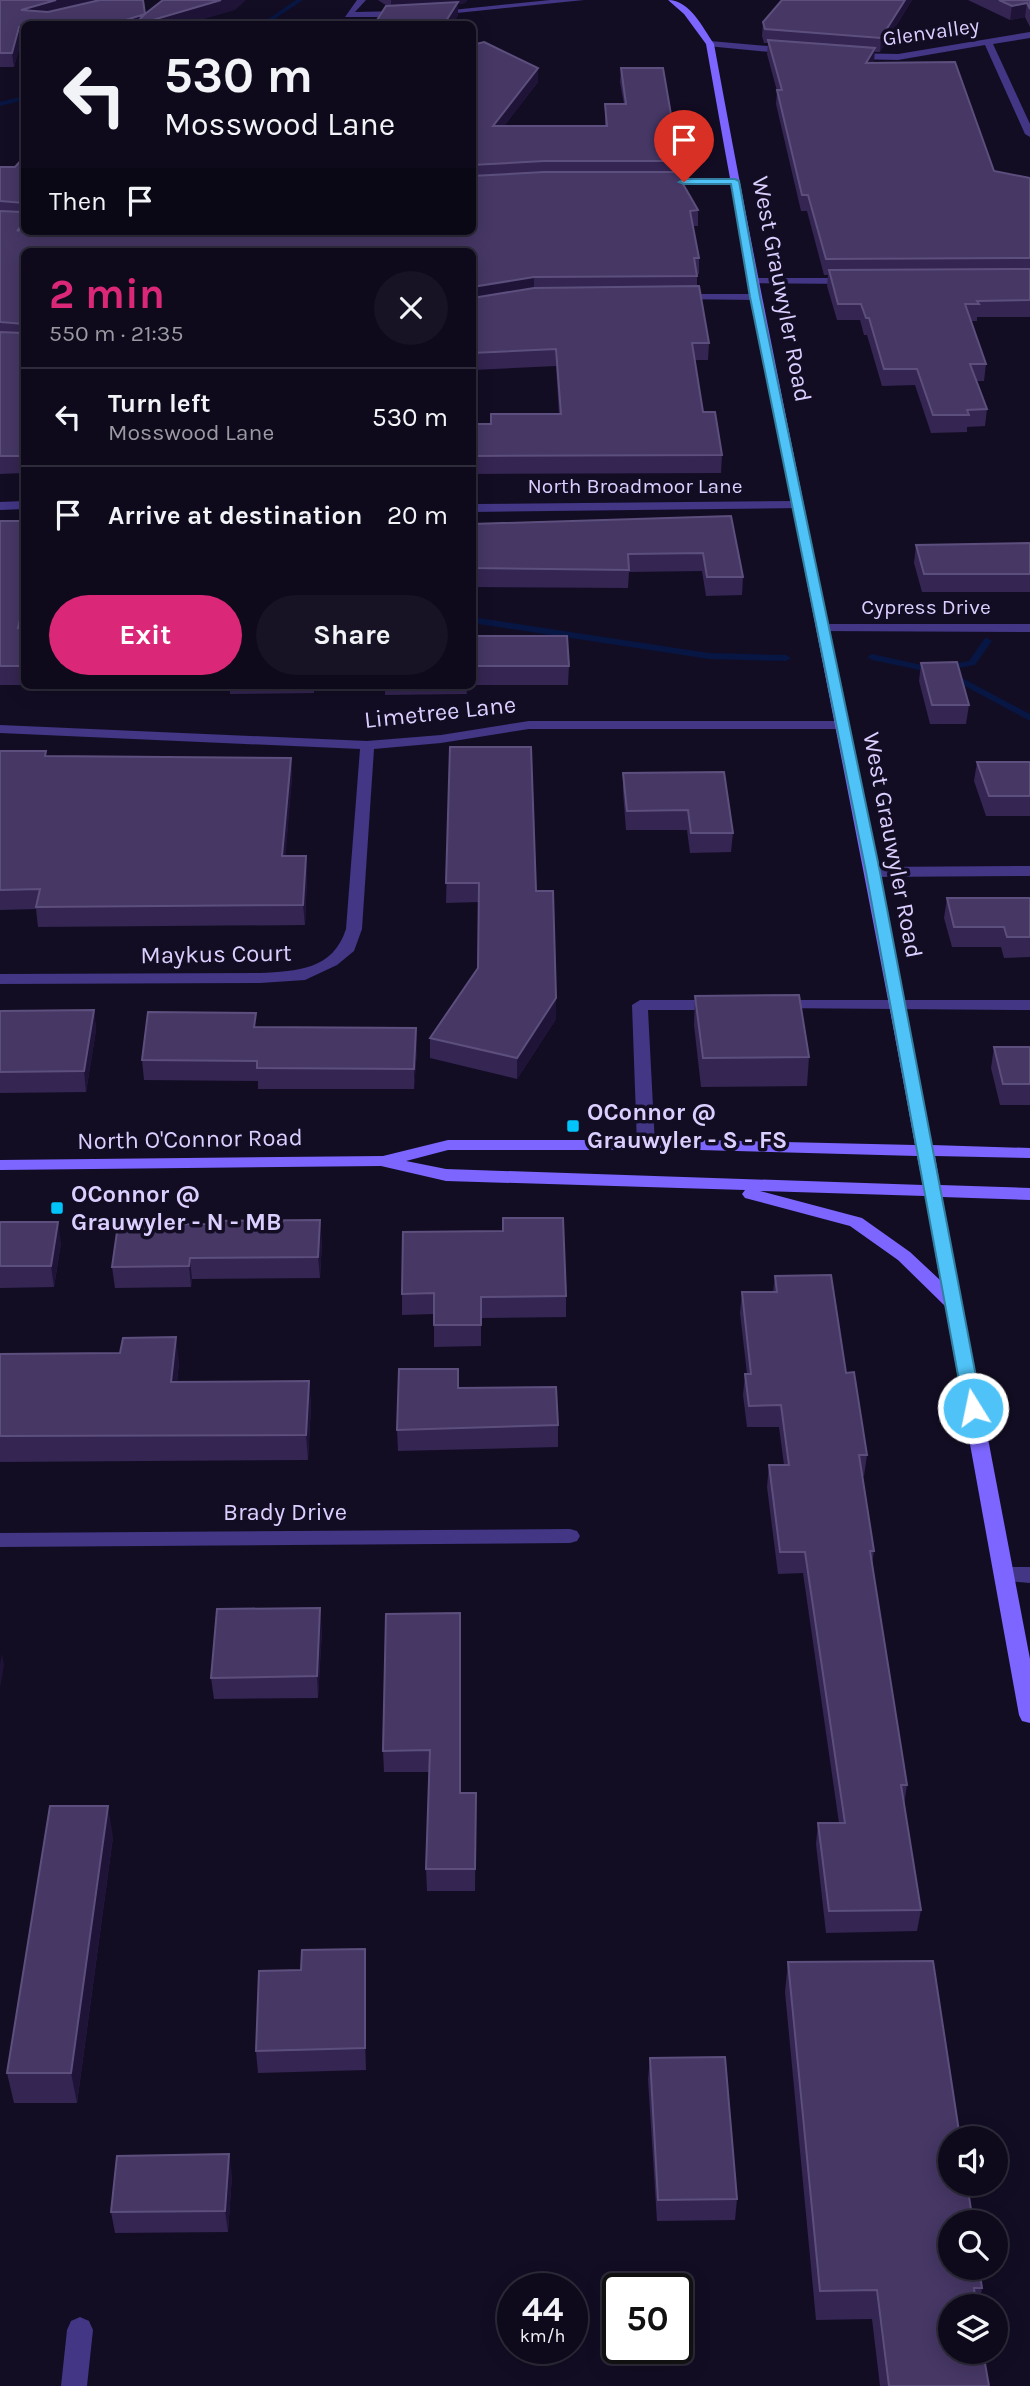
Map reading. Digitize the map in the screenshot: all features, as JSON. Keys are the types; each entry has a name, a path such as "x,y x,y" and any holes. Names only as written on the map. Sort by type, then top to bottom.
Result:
{"main road":[{"name":"West Grauwyler Road","path":"671,0 687,12 710,44 755,297 873,872 1030,1715"},
{"name":"North O'Connor Road","path":"0,1165 381,1161 449,1145 646,1145 1030,1153"},
{"name":"North O'Connor Road","path":"381,1161 446,1175 1030,1194"},
{"path":"703,1183 775,1199 856,1222 904,1256 954,1304"}],"street":[{"path":"362,0 348,15 416,14"},
{"path":"429,13 580,0"},
{"name":"Glenvalley","path":"839,55 898,57 1030,35"},
{"path":"988,42 1030,134"},
{"path":"710,44 798,51"},
{"path":"656,182 735,181"},
{"path":"752,281 866,281"},
{"path":"661,297 755,297"},
{"path":"0,506 21,505"},
{"name":"North Broadmoor Lane","path":"476,508 797,505"},
{"name":"Cypress Drive","path":"823,628 1030,628"},
{"name":"Limetree Lane","path":"0,729 367,746 441,739 530,725 843,725"},
{"name":"Maykus Court","path":"0,979 260,978 305,975 331,962 348,948 355,929 367,746"},
{"path":"873,872 1030,871"},
{"path":"646,1145 640,1005 734,1005"},
{"path":"760,1005 1030,1005"},
{"name":"Brady Drive","path":"0,1539 570,1536"},
{"path":"1004,1575 1030,1575"},
{"path":"74,2386 80,2330"}],"building":[{"path":"0,0 56,0 21,10 48,12 100,0 143,0 145,14 123,21 21,21 12,53 0,53"},
{"path":"163,0 221,0 149,21 138,21"},
{"path":"782,0 905,0 881,38 765,29 763,22"},
{"path":"999,0 1030,0 1030,9 1027,3 1012,6"},
{"path":"458,2 446,21 378,21 386,6"},
{"path":"768,40 875,48 866,63 955,62 994,171 1030,178 1030,258 826,259 808,195 802,195 777,90 782,90"},
{"path":"484,42 538,68 493,126 607,126 605,104 626,104 621,68 663,68 679,161 544,161 476,165 476,44"},
{"path":"21,160 21,203 0,201 0,167 15,167"},
{"path":"544,172 681,172 683,184 698,210 690,211 699,258 694,258 697,276 534,277 476,286 476,248 21,248 21,324 0,322 0,211 21,212 21,226 17,231 21,229 21,235 476,235 476,176"},
{"path":"1030,269 1030,300 977,301 979,304 965,304 986,364 970,364 987,409 967,410 969,415 933,415 917,369 884,369 869,318 866,318 861,304 838,304 829,270"},
{"path":"699,286 709,343 692,343 703,412 715,412 722,455 476,456 476,424 491,424 491,414 561,414 556,349 476,353 476,297 534,288"},
{"path":"0,332 21,333 21,456 0,456"},
{"path":"731,516 743,577 707,577 703,553 628,554 629,570 476,568 476,524"},
{"path":"0,521 21,521 21,616 18,628 21,628 21,666 0,666"},
{"path":"1030,543 1030,574 924,574 916,545"},
{"path":"476,636 567,636 569,666 476,666"},
{"path":"957,662 969,705 932,705 921,663"},
{"path":"450,747 531,747 536,891 553,891 556,998 517,1058 430,1038 478,968 479,883 446,883"},
{"path":"0,751 46,751 45,756 291,758 282,856 306,856 303,905 36,907 40,889 0,890"},
{"path":"977,762 1030,762 1030,796 989,796"},
{"path":"724,772 733,833 691,833 688,810 627,811 623,773"},
{"path":"947,898 1030,898 1030,937 1007,937 1004,927 954,927"},
{"path":"799,995 809,1057 703,1058 695,996"},
{"path":"94,1010 84,1071 0,1072 0,1011"},
{"path":"148,1012 256,1013 254,1027 416,1028 414,1069 257,1068 257,1061 142,1060"},
{"path":"994,1047 1030,1047 1030,1084 1003,1084"},
{"path":"503,1218 563,1218 566,1296 481,1297 481,1325 434,1325 434,1293 402,1294 403,1232 503,1231"},
{"path":"320,1220 318,1257 190,1258 189,1266 112,1267 118,1225"},
{"path":"0,1222 58,1222 51,1266 0,1266"},
{"path":"831,1275 846,1373 854,1372 867,1455 859,1455 874,1551 870,1551 907,1785 901,1785 921,1910 829,1911 818,1823 845,1823 805,1552 780,1552 769,1465 789,1465 781,1405 749,1406 745,1374 751,1374 742,1292 777,1292 775,1276"},
{"path":"176,1337 171,1382 309,1381 306,1435 0,1436 0,1354 120,1353 123,1338"},
{"path":"399,1369 458,1369 458,1388 556,1387 558,1425 397,1430"},
{"path":"320,1608 317,1676 211,1678 217,1609"},
{"path":"460,1613 460,1793 476,1793 475,1869 426,1869 430,1750 383,1751 386,1614"},
{"path":"50,1806 108,1806 71,2073 7,2073"},
{"path":"365,1949 365,2048 256,2051 259,1971 301,1970 302,1950"},
{"path":"933,1961 958,2126 938,2126 938,2196 969,2196 971,2210 938,2210 938,2280 981,2280 982,2288 974,2288 975,2294 938,2294 938,2364 985,2364 989,2386 889,2386 877,2290 820,2291 788,1962"},
{"path":"725,2057 737,2199 658,2200 650,2058"},
{"path":"229,2154 225,2211 111,2212 117,2156"}],"waterway":[{"path":"268,21 300,0"},
{"path":"0,104 21,99"},
{"path":"476,621 709,656 786,658"},
{"path":"944,668 972,663 987,641"},
{"path":"872,657 947,673 1030,718"}],"place":[{"name":"OConnor @ Grauwyler - S - FS","path":"573,1126"},
{"name":"OConnor @ Grauwyler - N - MB","path":"57,1208"}],"route":[{"path":"684,182 735,181 755,297 873,872 973,1408"}]}
